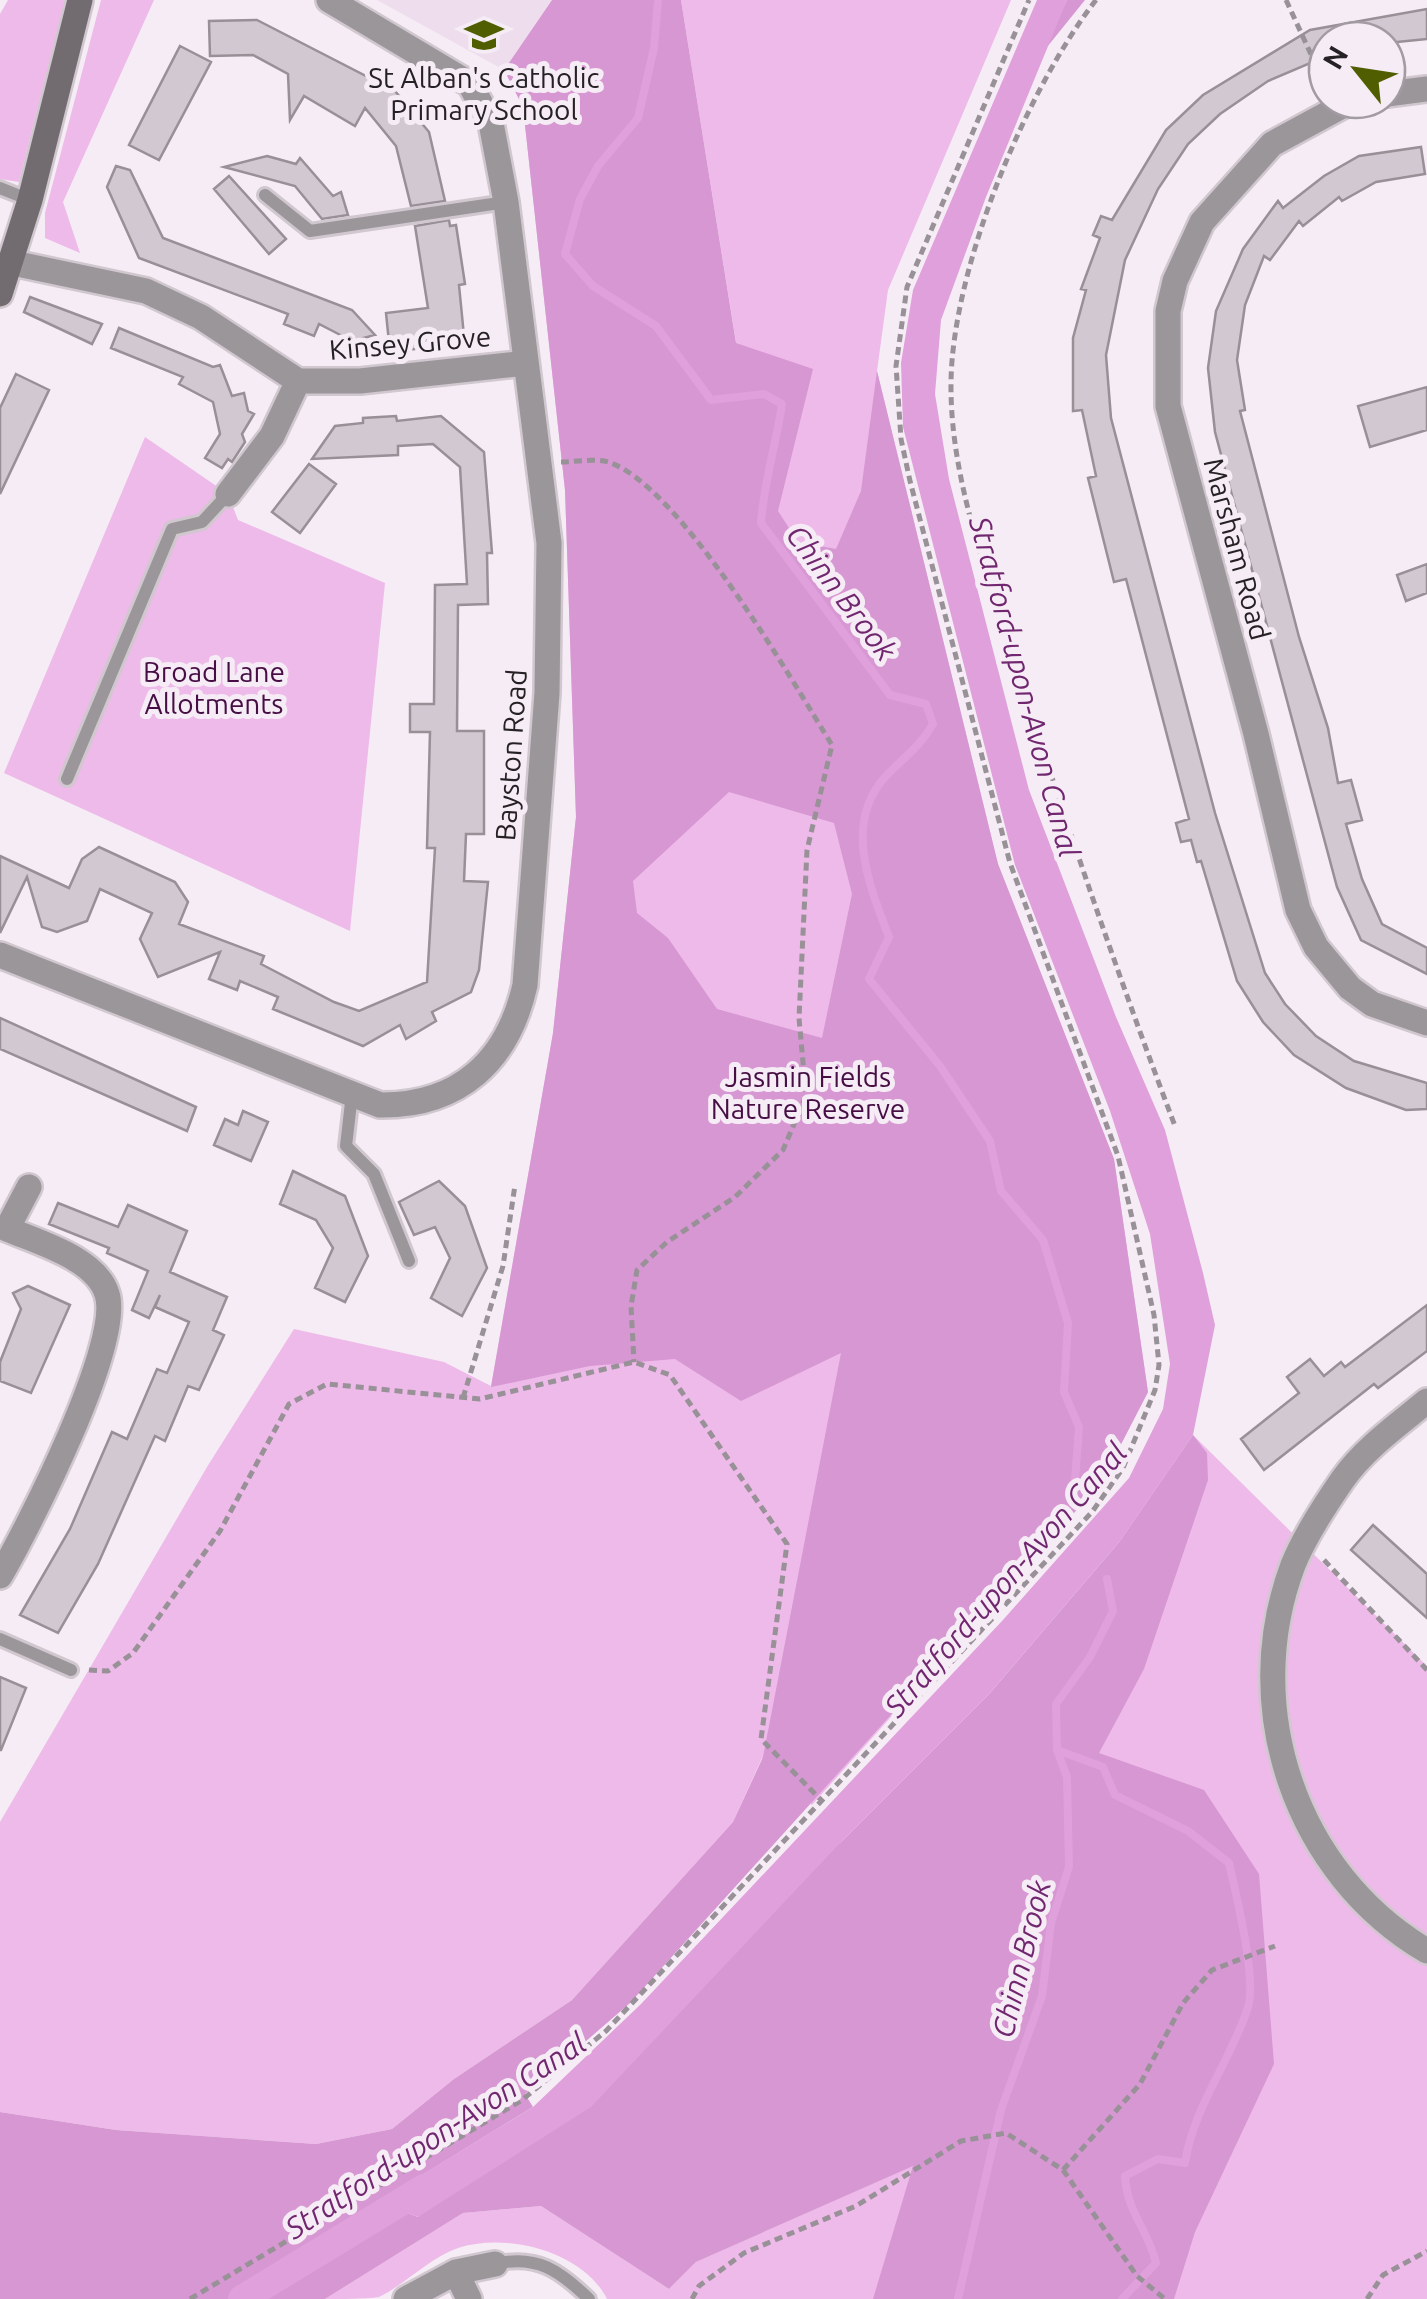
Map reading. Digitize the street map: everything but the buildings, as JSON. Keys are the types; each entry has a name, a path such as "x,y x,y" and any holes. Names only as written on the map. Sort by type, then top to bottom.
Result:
{"street":[{"path":"0,294 13,263 80,0"},
{"name":"Bayston Road","path":"0,955 380,1105 408,1106 462,1087 504,1043 518,1017 525,984 548,693 548,543 506,202 491,123 470,84 329,0"},
{"name":"Marsham Road","path":"1316,120 1272,144 1202,222 1174,281 1168,311 1168,406 1256,734 1298,910 1316,947 1350,988 1372,1004 1427,1023"},
{"name":"Kinsey Grove","path":"13,263 146,292 202,317 298,382 360,381 526,363"},
{"name":"Kinsey Grove","path":"228,494 272,436 298,382"},
{"path":"0,1576 10,1536 70,1434 109,1327 107,1293 91,1272 60,1252 4,1228 29,1187"},
{"path":"1427,1401 1346,1475 1305,1539 1285,1590 1272,1656 1274,1707 1290,1787 1312,1835 1342,1881 1374,1914 1427,1951"},
{"path":"406,2299 456,2272 496,2264"},
{"path":"456,2272 468,2299"}],"lane":[{"path":"0,188 30,200"},
{"path":"265,195 310,231 506,202"},
{"path":"67,780 172,529 202,522 228,494"},
{"path":"352,1094 346,1146 374,1174 409,1261"},
{"path":"0,1639 71,1670"},
{"path":"496,2264 523,2257 546,2264 589,2299"}],"path":[{"path":"190,2299 472,2131 561,2070 624,2014 1107,1493 1148,1414 1159,1365 1154,1315 1118,1156 1010,863 910,481 899,420 896,366 907,287 1028,0"},
{"path":"1096,0 1063,43 991,204 958,312 950,384 960,471 982,556 1102,926 1175,1126"},
{"path":"1286,0 1307,46"},
{"path":"538,462 608,462 664,499 756,622 832,745 807,850 799,1018 806,1096 783,1150 735,1197 667,1242 637,1270 631,1306 634,1362"},
{"path":"463,1398 503,1266 516,1186"},
{"path":"71,1670 108,1671 133,1654 220,1531 289,1404 327,1384 480,1399 634,1362 670,1376 787,1544 760,1739 822,1801"},
{"path":"1305,1539 1427,1670"},
{"path":"1063,2170 1140,2084 1183,2003 1212,1970 1274,1946"},
{"path":"692,2299 700,2286 744,2253 856,2206 961,2141 1006,2133 1063,2170 1137,2276 1165,2299"},
{"path":"1367,2299 1382,2275 1427,2251"}],"shaded area":[{"name":"St Alban's Catholic Primary School","path":"377,0 552,0 504,70"},
{"path":"1037,0 1067,0 986,197 941,320 935,394 949,479 1029,790 1116,1017 1165,1130 1203,1273 1215,1325 1193,1435 1120,1541 990,1693 842,1841 591,2107 418,2217 377,2202 533,2107 641,2004 1002,1621 1129,1478 1163,1409 1170,1364 1150,1234 1110,1111 1015,865 903,427 901,363 913,290"}],"green space":[{"path":"8,0 65,0 19,182 0,179 0,14"},
{"path":"101,0 154,0 63,202 80,253 45,238 45,213"},
{"name":"Jasmin Fields Nature Reserve","path":"552,0 681,0 736,343 813,369 778,511 798,542 836,549 861,491 877,371 998,864 1114,1159 1148,1392 1101,1483 630,2003 525,2094 533,2107 378,2202 418,2217 842,1841 990,1693 1120,1541 1193,1435 1207,1453 1208,1480 1144,1669 1099,1753 1204,1790 1259,1874 1274,2064 1195,2232 1174,2299 873,2299 913,2166 696,2262 669,2289 541,2206 463,2213 325,2299 0,2299 0,2112 116,2130 316,2144 392,2129 454,2079 572,2000 733,1822 763,1757 841,1353 741,1401 675,1359 590,1366 491,1387 553,1033 576,817 565,490 523,107 504,70","holes":["729,792 834,823 852,894 822,1038 717,1009 668,938 637,913 633,881"]},
{"name":"Jasmin Fields Nature Reserve","path":"681,0 1011,0 888,290 877,371 998,864 1114,1159 1148,1392 1101,1483 812,1805 762,1758 733,1822 572,2000 454,2079 392,2129 316,2144 116,2130 0,2112 0,1822 207,1467 294,1329 444,1362 491,1386 553,1033 576,817 565,490 523,107 736,342"},
{"path":"1067,0 1085,0 1043,52"},
{"name":"Broad Lane Allotments","path":"145,437 228,494 238,520 385,583 350,931 4,773"},
{"path":"1193,1435 1427,1666 1427,2299 607,2299 596,2282 562,2258 542,2249 498,2242 447,2252 379,2297 325,2299 463,2213 541,2206 669,2289 696,2262 914,2165 1120,1541"}],"waterway":[{"name":"Chinn Brook","path":"658,0 654,48 638,118 598,166 580,199 565,254 593,286 656,326 711,400 764,394 782,404 761,523 890,695 926,704 933,724 886,776 866,813 864,854 889,937 869,979 940,1066 990,1141 1001,1191 1043,1240 1068,1323 1064,1392 1079,1427 1075,1480"},
{"name":"Chinn Brook","path":"958,2299 1001,2110 1042,1996 1051,1923 1069,1867 1067,1777 1057,1750 1056,1704 1090,1657 1113,1611 1107,1579"},
{"path":"1057,1750 1103,1767 1115,1795 1188,1831 1229,1863 1248,1957 1248,2007 1204,2102 1185,2163 1158,2159 1125,2176 1130,2200 1156,2263 1122,2299"},
{"name":"Stratford-upon-Avon Canal","path":"242,2299 424,2188"}],"place":[{"name":"St Alban's Catholic Primary School","path":"484,35"}]}
